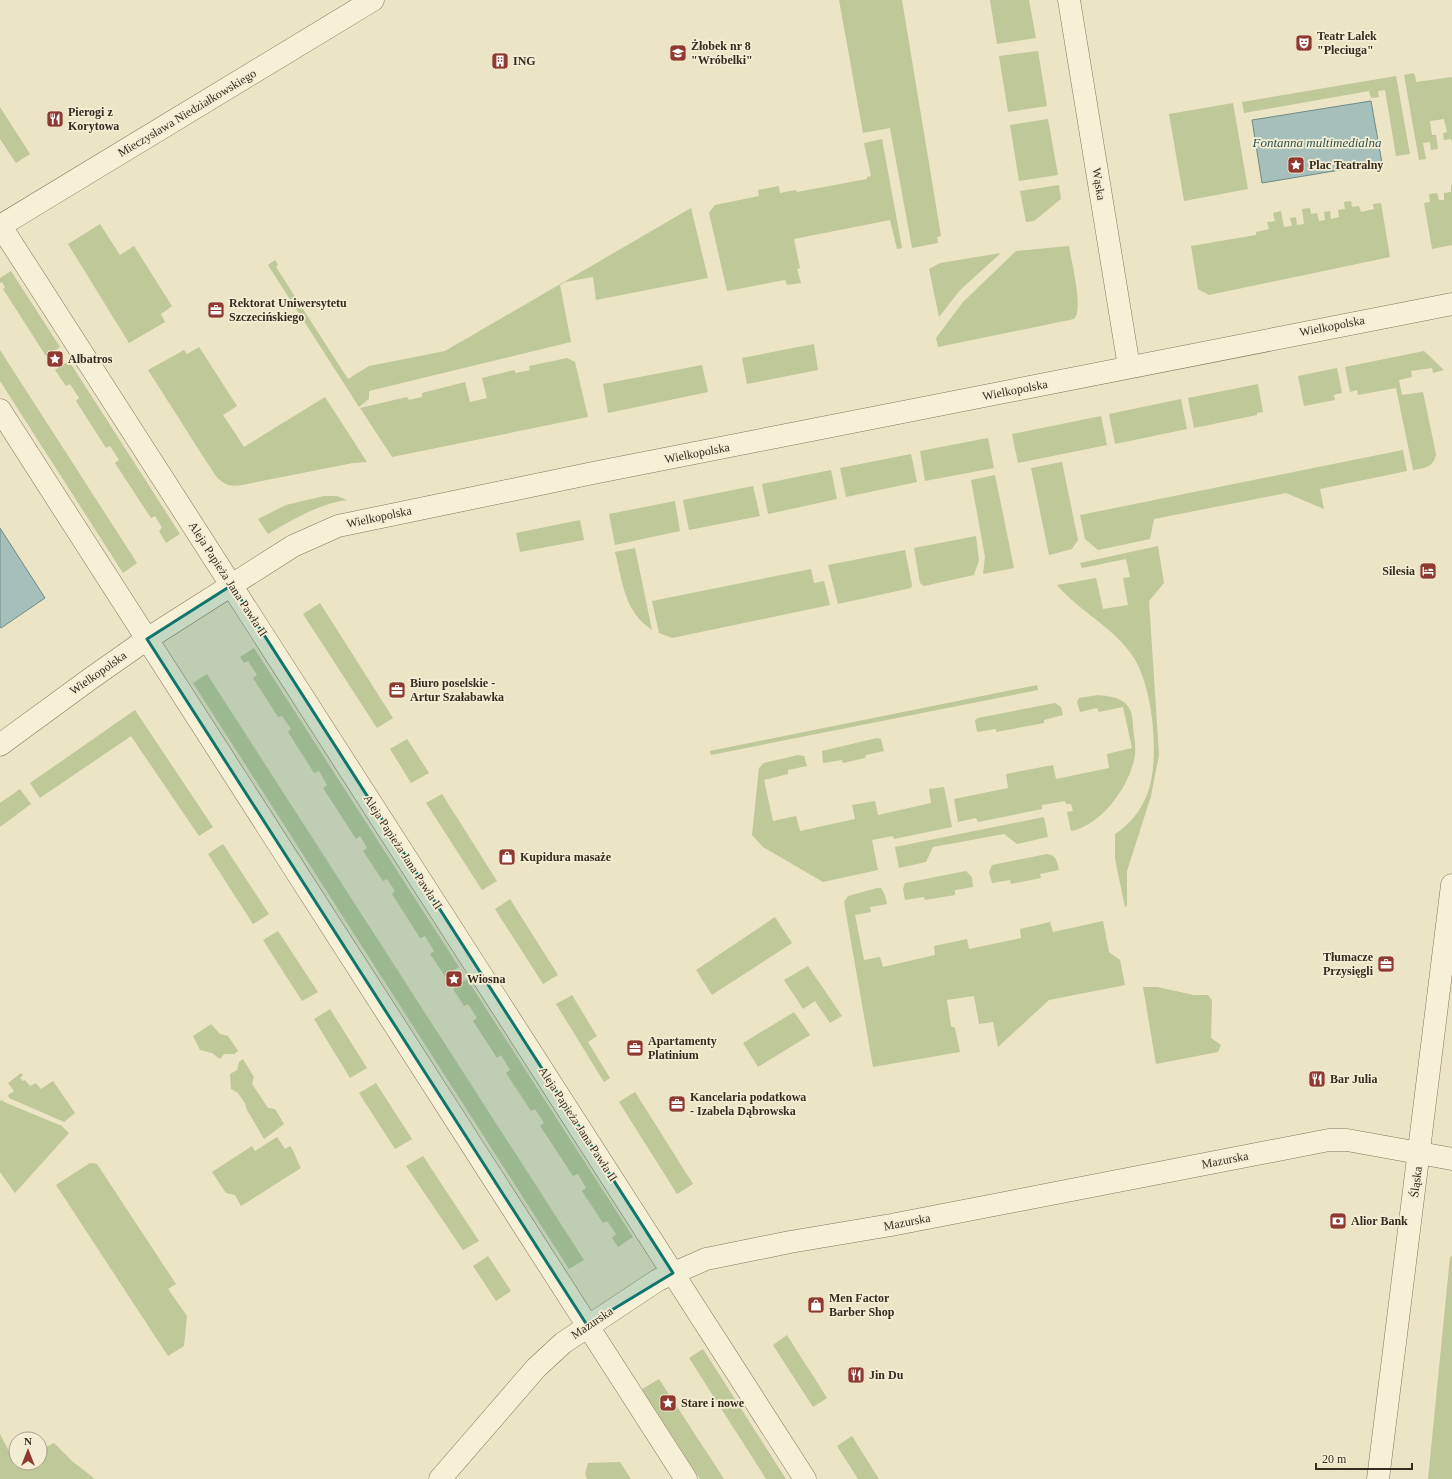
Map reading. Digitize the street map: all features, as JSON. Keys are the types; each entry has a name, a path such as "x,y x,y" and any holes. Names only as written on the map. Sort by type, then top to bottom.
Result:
{"street":[{"name":"Mieczysława Niedziałkowskiego","path":"0,226 374,0"},
{"name":"Wąska","path":"1069,0 1129,367"},
{"name":"Aleja Papieża Jana Pawła II","path":"0,226 805,1479"},
{"name":"Wielkopolska","path":"0,745 147,639 293,546 317,534 355,521 1452,304"},
{"path":"0,410 686,1479"},
{"name":"Śląska","path":"1378,1479 1452,886"},
{"name":"Mazurska","path":"440,1479 544,1360 563,1343 587,1325 658,1280 706,1259 891,1225 1329,1140 1347,1140 1452,1159"}],"highlighted area":[{"path":"232,585 673,1273 587,1325 147,639"}],"green space":[{"path":"839,0 902,0 941,236 937,237 938,243 912,248 890,128 863,133"},
{"path":"990,0 1029,0 1036,38 997,44"},
{"path":"1038,51 1047,106 1008,112 999,56"},
{"path":"1413,73 1415,75 1416,82 1452,77 1452,143 1451,139 1444,140 1443,133 1447,132 1444,119 1430,121 1432,135 1436,135 1438,149 1431,150 1430,142 1423,143 1426,159 1419,160 1404,75"},
{"path":"1396,76 1410,154 1396,156 1385,90 1378,91 1379,97 1371,98 1369,91 1244,113 1242,102"},
{"path":"1233,103 1248,189 1184,201 1169,114"},
{"path":"0,107 30,154 16,163 0,139"},
{"path":"1048,119 1058,175 1019,181 1010,125"},
{"path":"882,139 902,248 897,249 890,220 794,239 800,268 797,269 801,283 787,285 785,280 727,291 709,213 715,205 759,196 758,190 779,186 780,193 796,190 797,192 867,179 867,177 871,176 864,143"},
{"path":"1059,185 1061,199 1034,221 1026,222 1020,191"},
{"path":"1451,185 1452,245 1432,249 1424,203 1430,202 1429,194 1437,193 1439,200 1444,200 1444,193 1451,192"},
{"path":"1351,201 1352,207 1359,206 1361,212 1374,209 1373,204 1381,203 1390,257 1209,295 1198,289 1191,246 1256,235 1256,232 1269,229 1267,222 1275,221 1273,213 1281,211 1284,227 1292,226 1290,218 1296,217 1297,225 1304,224 1302,209 1310,208 1311,214 1317,213 1319,221 1325,220 1324,212 1330,211 1331,219 1339,217 1338,210 1345,209 1344,202"},
{"path":"691,208 708,278 596,300 593,277 565,282 560,285 571,342 369,391 369,399 359,407 268,265 275,260 278,265 276,267 348,379 369,366 445,351"},
{"path":"100,224 120,255 134,246 172,306 161,314 165,322 129,343 68,244"},
{"path":"1069,246 1078,306 1077,314 1074,319 938,347 936,338 963,302 1016,251"},
{"path":"1001,253 960,290 939,317 929,269 940,263"},
{"path":"11,271 60,347 46,356 3,289 5,287 2,282 0,283 0,278"},
{"path":"814,344 818,370 747,384 742,358"},
{"path":"199,347 237,406 223,415 244,447 325,397 367,462 353,463 242,485 234,486 221,481 215,475 148,370 184,350 187,354"},
{"path":"0,350 137,563 123,573 0,381"},
{"path":"1424,351 1444,370 1433,373 1432,368 1411,371 1412,377 1399,380 1402,395 1423,392 1436,454 1431,464 1413,470 1396,388 1358,395 1357,390 1350,392 1345,367"},
{"path":"567,358 575,362 588,417 392,457 360,408 407,397 409,400 422,397 422,393 465,382 470,402 487,398 482,378 514,370 516,373 530,370 529,366"},
{"path":"69,361 180,534 166,543 159,531 162,528 155,516 151,518 115,463 119,460 110,446 106,448 76,401 79,398 70,384 66,386 55,370"},
{"path":"702,365 708,392 608,413 603,384"},
{"path":"1337,368 1342,393 1334,395 1335,400 1304,406 1298,376"},
{"path":"1258,384 1263,412 1257,413 1257,415 1194,428 1188,398"},
{"path":"1181,399 1187,429 1115,444 1109,414"},
{"path":"1101,416 1107,445 1018,463 1012,434"},
{"path":"988,438 994,468 925,481 920,451"},
{"path":"1403,450 1407,471 1320,489 1324,509 1286,493 1154,519 1150,539 1098,550 1085,539 1080,515"},
{"path":"911,454 917,482 846,497 840,468"},
{"path":"1062,462 1078,540 1072,549 1049,555 1031,468"},
{"path":"831,470 837,499 768,514 762,484"},
{"path":"995,475 1014,568 983,574 985,557 971,480"},
{"path":"753,486 760,516 689,530 683,500"},
{"path":"324,496 337,496 347,500 316,509 296,518 268,534 258,519 286,505"},
{"path":"675,501 680,531 615,545 609,514"},
{"path":"580,520 584,540 520,552 516,533"},
{"path":"976,536 979,560 974,575 924,586 920,583 914,548"},
{"path":"1158,546 1164,583 1149,601 1159,755 1151,796 1127,871 1127,906 1125,907 1115,859 1115,834 1126,826 1135,816 1148,792 1152,778 1154,743 1150,705 1141,671 1126,647 1107,628 1066,595 1057,585 1096,578 1103,609 1128,605 1123,578 1130,577 1126,559 1082,568 1080,563"},
{"path":"635,548 652,630 643,622 630,605 626,596 615,552"},
{"path":"905,550 912,585 911,588 838,604 828,565"},
{"path":"811,569 814,583 824,581 830,605 672,638 659,633 652,601"},
{"path":"320,603 393,718 377,728 303,614"},
{"path":"254,648 459,967 445,976 430,954 434,951 425,936 420,938 392,894 395,891 387,879 383,881 363,851 367,848 360,836 356,839 323,788 327,785 319,771 314,773 288,732 291,729 282,716 278,717 253,678 257,675 248,661 244,663 240,657"},
{"path":"207,674 584,1260 569,1269 193,683"},
{"path":"1037,685 1038,690 711,755 710,751"},
{"path":"1098,695 1117,698 1128,706 1132,718 1135,748 1132,767 1127,779 1121,791 1104,812 1093,821 1071,831 1067,812 1073,811 1071,804 1066,804 1065,801 1042,805 1042,809 978,822 976,818 958,822 954,799 1008,788 1006,774 1053,765 1056,779 1109,768 1107,754 1132,748 1123,707 1099,712 1097,708 1080,712 1077,702 1079,698"},
{"path":"1055,703 1061,707 1063,715 1044,720 1044,723 996,732 996,729 977,732 975,720 978,718"},
{"path":"135,710 213,827 199,836 131,736 40,798 30,783"},
{"path":"877,738 881,739 884,751 866,755 865,758 843,763 842,760 823,763 822,751"},
{"path":"407,739 429,773 411,783 390,749"},
{"path":"798,755 804,756 807,766 788,770 788,774 764,780 773,821 796,816 800,831 855,819 852,805 875,801 878,815 931,803 929,789 944,787 952,827 894,839 893,836 872,840 878,870 823,882 763,847 752,835 759,768 764,763"},
{"path":"20,789 31,804 0,827 0,803"},
{"path":"442,794 497,881 482,890 426,803"},
{"path":"1044,817 1048,837 1017,844 1004,834 933,847 926,862 899,868 895,847"},
{"path":"223,844 269,914 253,924 208,854"},
{"path":"1047,854 1055,857 1059,870 1040,874 1041,878 1011,884 1010,880 992,883 989,872 992,865"},
{"path":"966,871 972,877 973,887 955,890 955,895 925,900 924,897 905,900 903,889 905,883"},
{"path":"881,888 885,895 887,904 870,907 871,912 855,915 864,960 880,957 883,967 935,955 934,946 967,939 969,949 1021,938 1020,929 1050,922 1053,932 1103,921 1109,952 1120,960 1125,985 1049,1000 998,1047 993,1022 979,1024 974,996 947,1000 951,1026 955,1028 960,1052 873,1067 844,902 848,896"},
{"path":"510,899 558,975 543,984 495,909"},
{"path":"775,917 792,943 712,995 696,970"},
{"path":"278,931 318,992 302,1001 263,940"},
{"path":"808,966 842,1016 830,1023 815,1001 803,1009 784,980"},
{"path":"467,979 633,1237 618,1247 612,1238 616,1234 607,1221 603,1223 582,1191 586,1188 578,1174 573,1176 540,1126 544,1123 535,1109 531,1111 506,1073 510,1070 501,1055 497,1058 473,1021 477,1018 468,1004 464,1006 453,989"},
{"path":"1143,987 1157,987 1194,995 1208,995 1212,1000 1211,1038 1221,1045 1218,1052 1156,1064"},
{"path":"572,995 597,1036 588,1042 610,1078 604,1082 556,1004"},
{"path":"330,1009 367,1068 350,1078 314,1019"},
{"path":"794,1012 810,1035 758,1067 743,1043"},
{"path":"211,1024 220,1034 228,1036 238,1051 234,1054 224,1054 220,1059 212,1053 200,1050 193,1036"},
{"path":"243,1059 254,1077 252,1084 268,1108 275,1109 284,1124 264,1139 247,1110 245,1103 238,1093 231,1089 230,1074 237,1070 239,1062"},
{"path":"21,1073 23,1075 20,1078 23,1081 25,1080 30,1086 36,1083 41,1089 53,1081 75,1113 64,1122 9,1098 8,1095 14,1091 8,1083"},
{"path":"376,1083 412,1139 395,1149 359,1093"},
{"path":"635,1092 693,1184 677,1194 619,1102"},
{"path":"2,1100 62,1126 69,1133 15,1193 0,1172 0,1101"},
{"path":"277,1137 285,1149 290,1146 301,1168 241,1206 235,1195 226,1193 212,1172 252,1146 255,1151"},
{"path":"423,1156 479,1241 463,1250 406,1166"},
{"path":"90,1163 97,1164 176,1284 168,1289 187,1316 184,1346 168,1356 56,1185"},
{"path":"488,1256 511,1291 496,1301 473,1266"},
{"path":"1452,1256 1452,1479 1428,1479 1450,1257"},
{"path":"787,1335 827,1398 813,1407 773,1345"},
{"path":"703,1349 786,1479 766,1479 689,1358"},
{"path":"659,1379 724,1479 700,1479 642,1389"},
{"path":"0,1434 8,1449 8,1471 48,1471 48,1446 54,1443 72,1461 95,1479 0,1479"},
{"path":"852,1436 879,1479 858,1479 837,1446"},
{"path":"620,1462 631,1479 587,1479 585,1474 588,1463"}],"water":[{"name":"Fontanna multimedialna","path":"1371,101 1382,163 1262,183 1252,120"},
{"path":"0,528 45,598 1,628 0,627"}],"place":[{"name":"Teatr Lalek \"Pleciuga\"","path":"1304,43"},
{"name":"Żłobek nr 8 \"Wróbelki\"","path":"678,53"},
{"name":"ING","path":"500,61"},
{"name":"Pierogi z Korytowa","path":"55,119"},
{"name":"Plac Teatralny","path":"1296,165"},
{"name":"Rektorat Uniwersytetu Szczecińskiego","path":"216,310"},
{"name":"Albatros","path":"55,359"},
{"name":"Silesia","path":"1428,571"},
{"name":"Biuro poselskie - Artur Szałabawka","path":"397,690"},
{"name":"Kupidura masaże","path":"507,857"},
{"name":"Tłumacze Przysięgli","path":"1386,964"},
{"name":"Wiosna","path":"454,979"},
{"name":"Apartamenty Platinium","path":"635,1048"},
{"name":"Bar Julia","path":"1317,1079"},
{"name":"Kancelaria podatkowa - Izabela Dąbrowska","path":"677,1104"},
{"name":"Alior Bank","path":"1338,1221"},
{"name":"Men Factor Barber Shop","path":"816,1305"},
{"name":"Jin Du","path":"856,1375"},
{"name":"Stare i nowe","path":"668,1403"}]}
